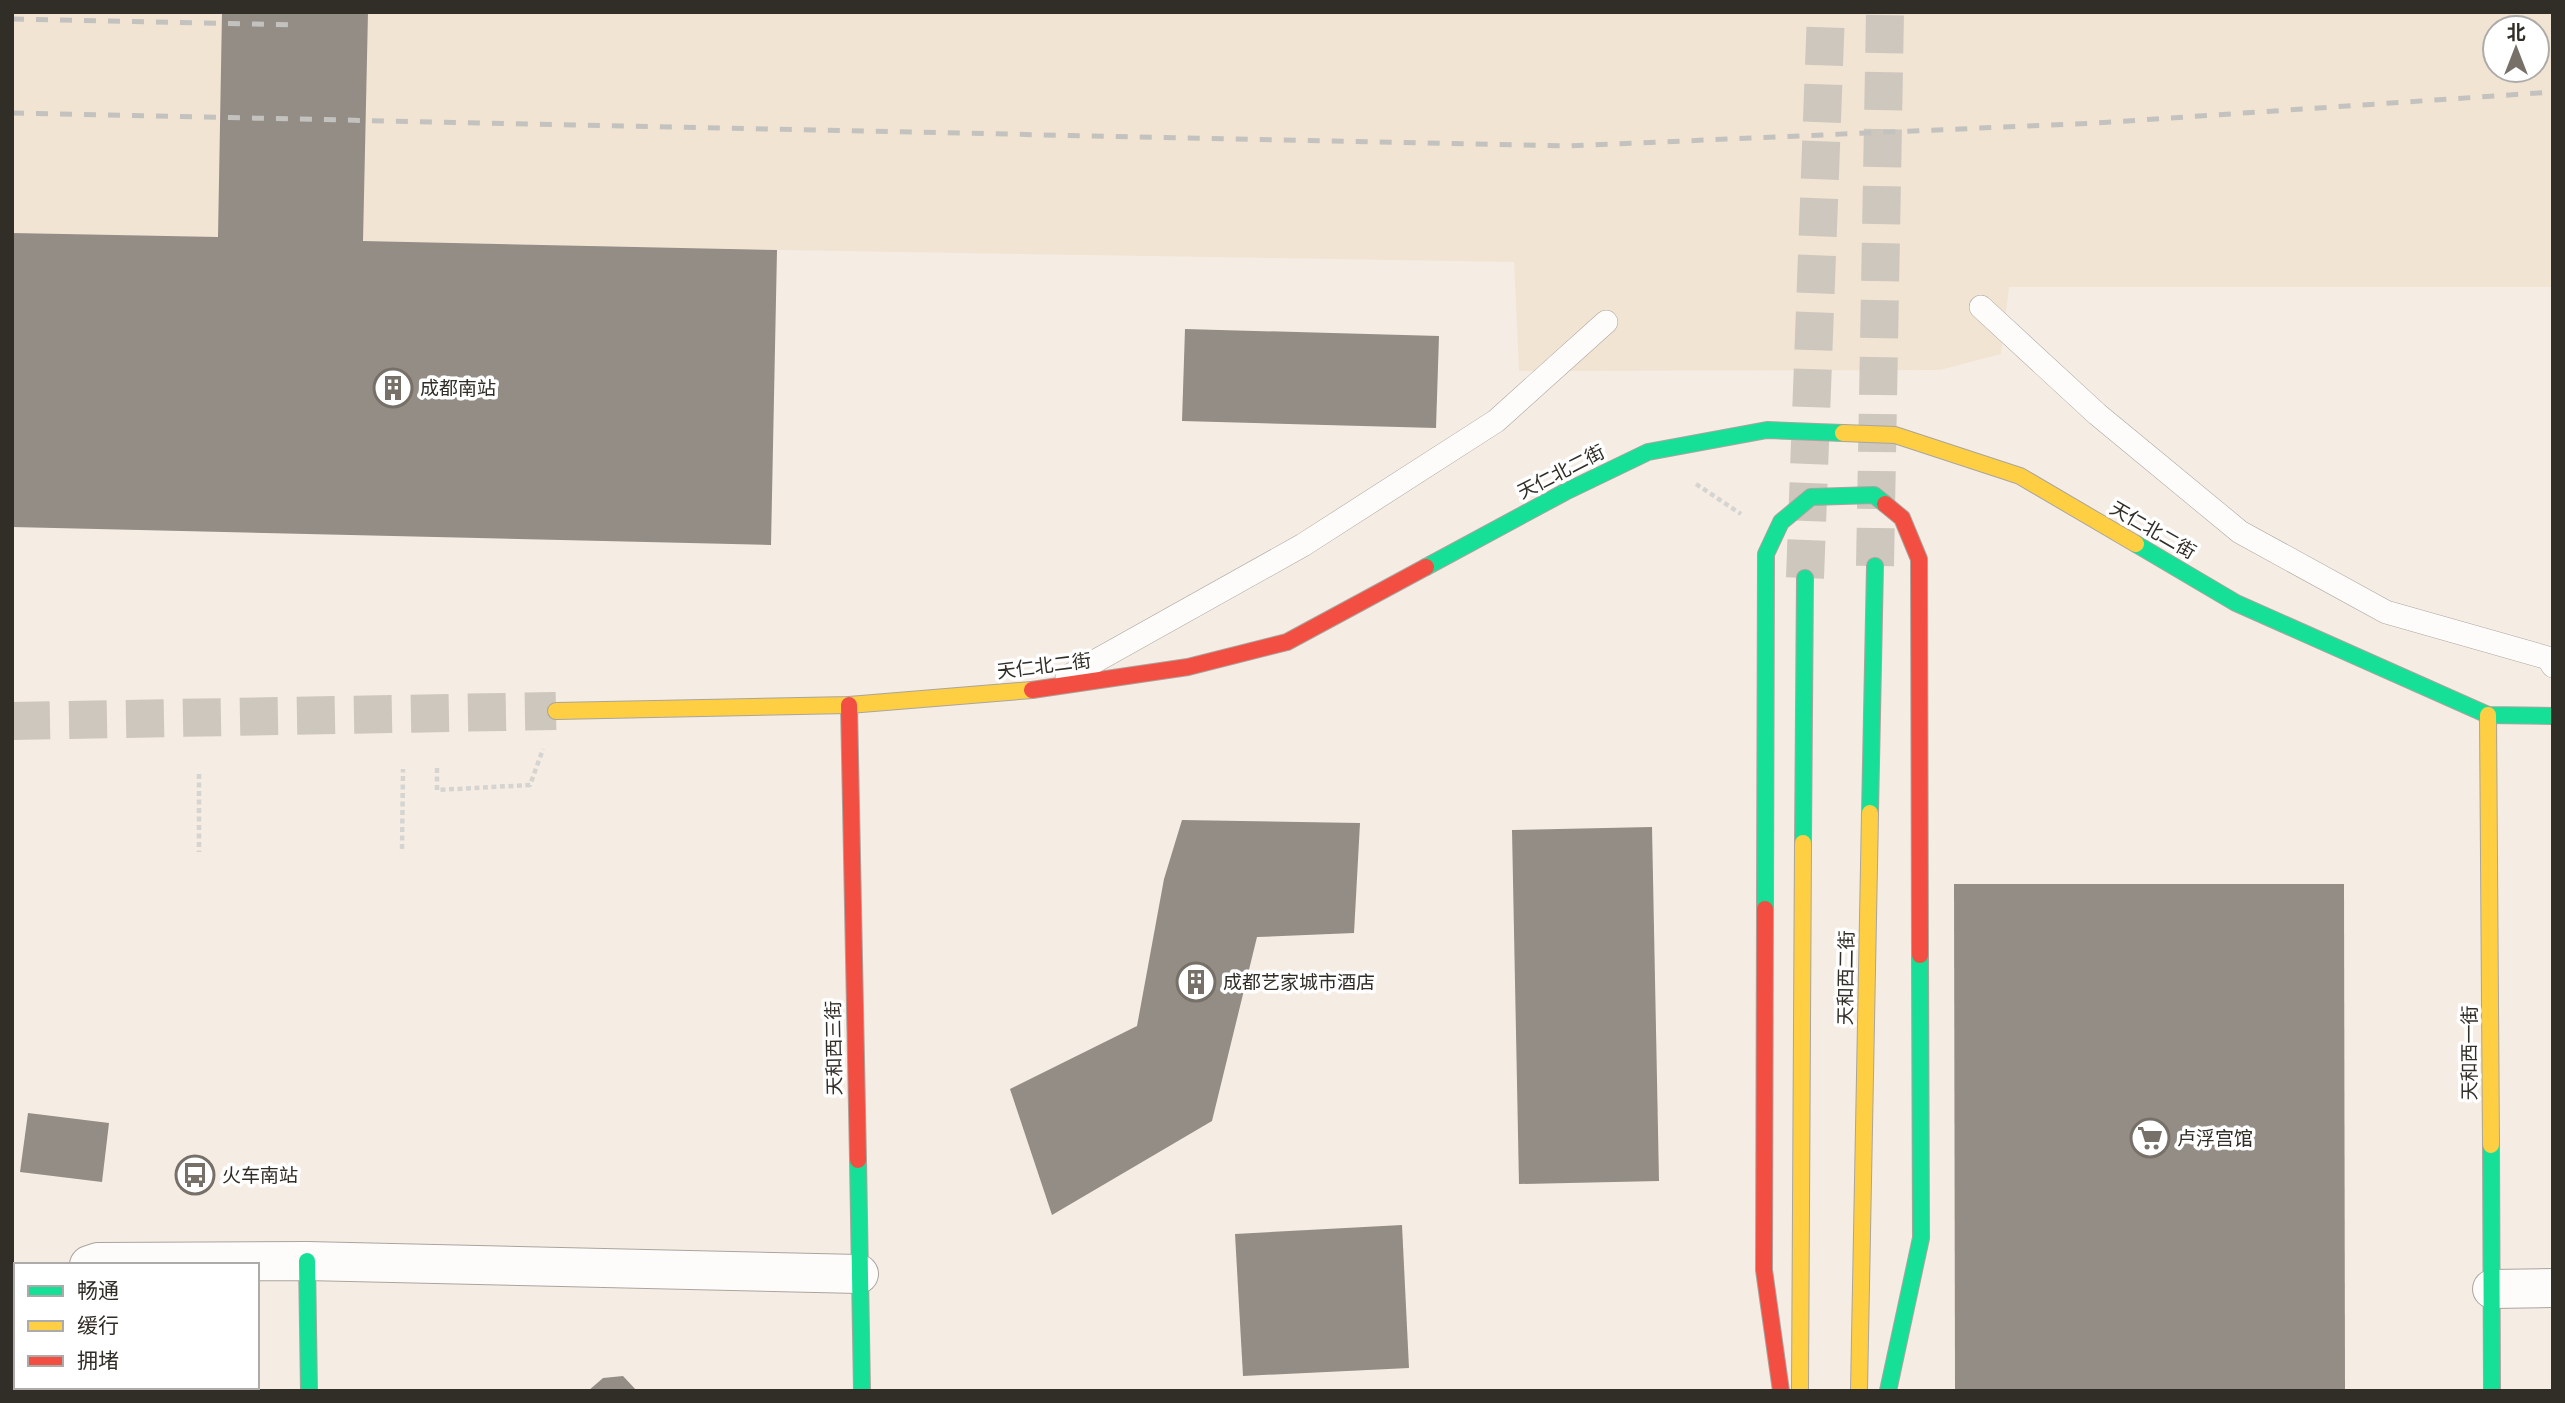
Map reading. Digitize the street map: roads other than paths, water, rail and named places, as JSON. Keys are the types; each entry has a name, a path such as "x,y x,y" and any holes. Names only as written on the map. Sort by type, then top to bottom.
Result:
{"street":[{"name":"天仁北二街","path":"556,711 849,705 1050,688 1188,667 1287,642 1565,492 1648,452 1767,430 1895,435 2020,476 2236,603 2488,715 2553,716"},
{"path":"1781,1391 1764,1270 1766,555 1781,522 1811,497 1874,495 1902,517 1919,559 1920,1238 1888,1391"},
{"name":"天和西二街","path":"1859,1391 1875,566"},
{"path":"1800,1391 1805,578"},
{"name":"天和西三街","path":"849,705 862,1391"},
{"name":"天和西一街","path":"2488,715 2492,1391"},
{"path":"95,1263 307,1261 859,1274"},
{"path":"307,1261 309,1391"},
{"path":"2492,1289 2553,1287"}],"lane":[{"path":"1981,307 2097,414 2239,532 2386,612 2548,658 2553,666"},
{"path":"1050,688 1303,545 1496,421 1606,322"}],"tunnel":[{"path":"1805,578 1826,12"},
{"path":"1875,566 1885,12"},
{"path":"12,721 556,711"}],"railway":[{"path":"12,19 298,25"},
{"path":"12,113 1568,146 2097,123 2553,92"}],"place":[{"name":"成都南站","path":"393,388"},
{"name":"成都艺家城市酒店","path":"1196,982"},
{"name":"卢浮宫馆","path":"2150,1138"},
{"name":"火车南站","path":"195,1175"}]}
